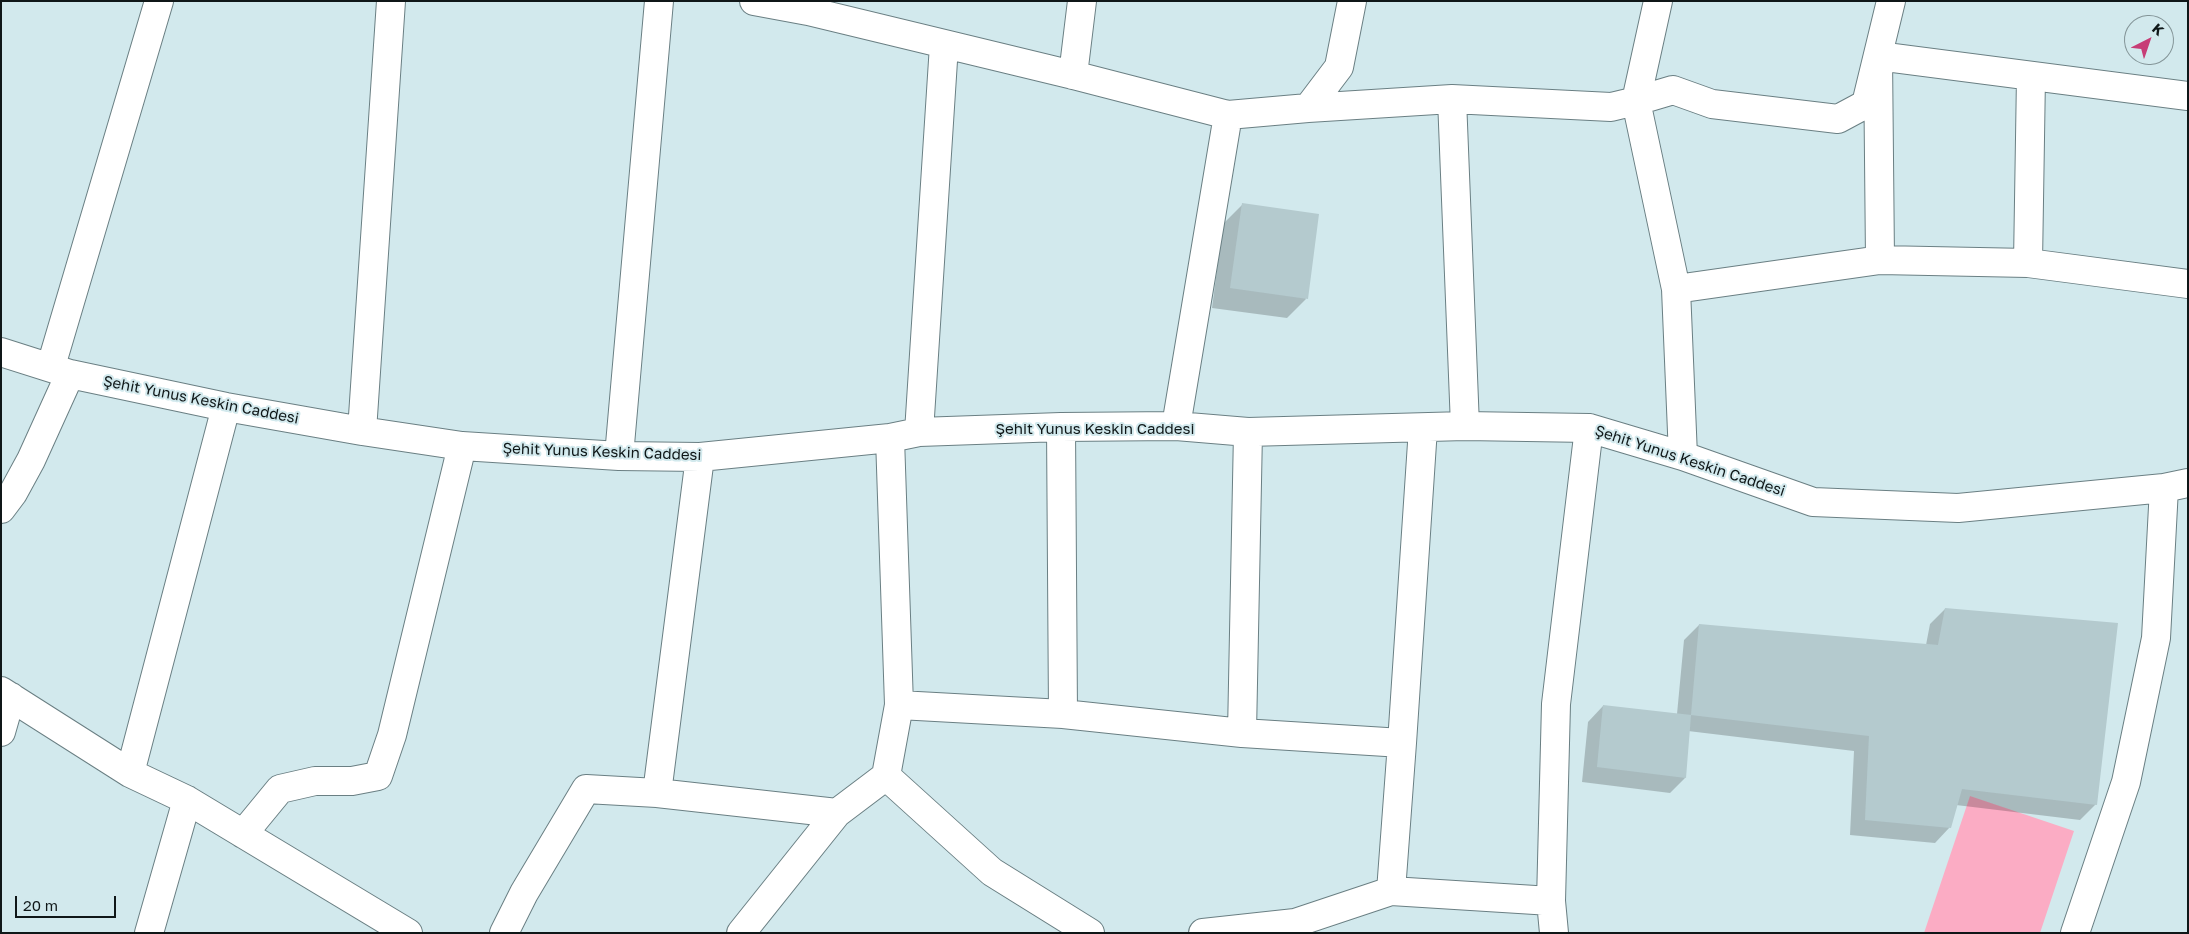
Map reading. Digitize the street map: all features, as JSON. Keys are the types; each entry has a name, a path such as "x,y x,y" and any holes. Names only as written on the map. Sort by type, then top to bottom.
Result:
{"street":[{"path":"1,509 13,493 31,460 60,370 159,1"},
{"path":"362,431 391,1"},
{"path":"619,456 659,1"},
{"path":"754,1 809,6 944,45 1073,75 1228,115 1452,99 1611,107 1673,90 1712,104 1838,118 1866,104 1891,1"},
{"path":"1073,75 1082,1"},
{"path":"1308,108 1339,67 1352,1"},
{"path":"1658,1 1636,100 1676,289 1683,456"},
{"path":"919,432 944,45"},
{"path":"1878,56 2188,96"},
{"path":"1878,56 1880,260"},
{"path":"2028,263 2031,76"},
{"path":"1452,99 1465,426"},
{"path":"1176,426 1228,115"},
{"path":"1676,289 1880,260 2028,263 2188,284"},
{"name":"Şehit Yunus Keskin Caddesi","path":"1,352 60,370 226,407 362,431 462,446 619,456 700,458 890,438 919,432 1061,427 1176,426 1248,432 1465,426 1589,428 1683,456 1813,502 1958,508 2176,485"},
{"path":"130,773 226,407"},
{"path":"1061,427 1063,714"},
{"path":"1390,891 1423,428"},
{"path":"1554,933 1551,901 1556,704 1589,428"},
{"path":"1242,733 1248,432"},
{"path":"741,933 837,813 886,776 899,705 890,438"},
{"path":"243,834 280,789 315,781 352,781 378,776 392,735 462,446"},
{"path":"657,793 700,458"},
{"path":"2075,933 2126,782 2156,638 2176,485"},
{"path":"1,732 6,694 130,773 187,800 408,933"},
{"path":"899,705 1063,714 1242,733 1402,743"},
{"path":"886,776 992,872 1090,933"},
{"path":"504,933 524,893 586,788 657,793 837,813"},
{"path":"149,933 187,800"},
{"path":"1203,933 1295,923 1390,891 1551,901"}],"shaded area":[{"path":"1970,796 2074,831 2040,933 1924,933"}],"building":[{"path":"1242,203 1319,214 1308,299 1230,288"},
{"path":"1945,608 2118,623 2097,805 1962,789 1951,828 1865,820 1869,736 1691,715 1699,624 1938,645"},
{"path":"1603,705 1691,715 1686,778 1597,767"}]}
